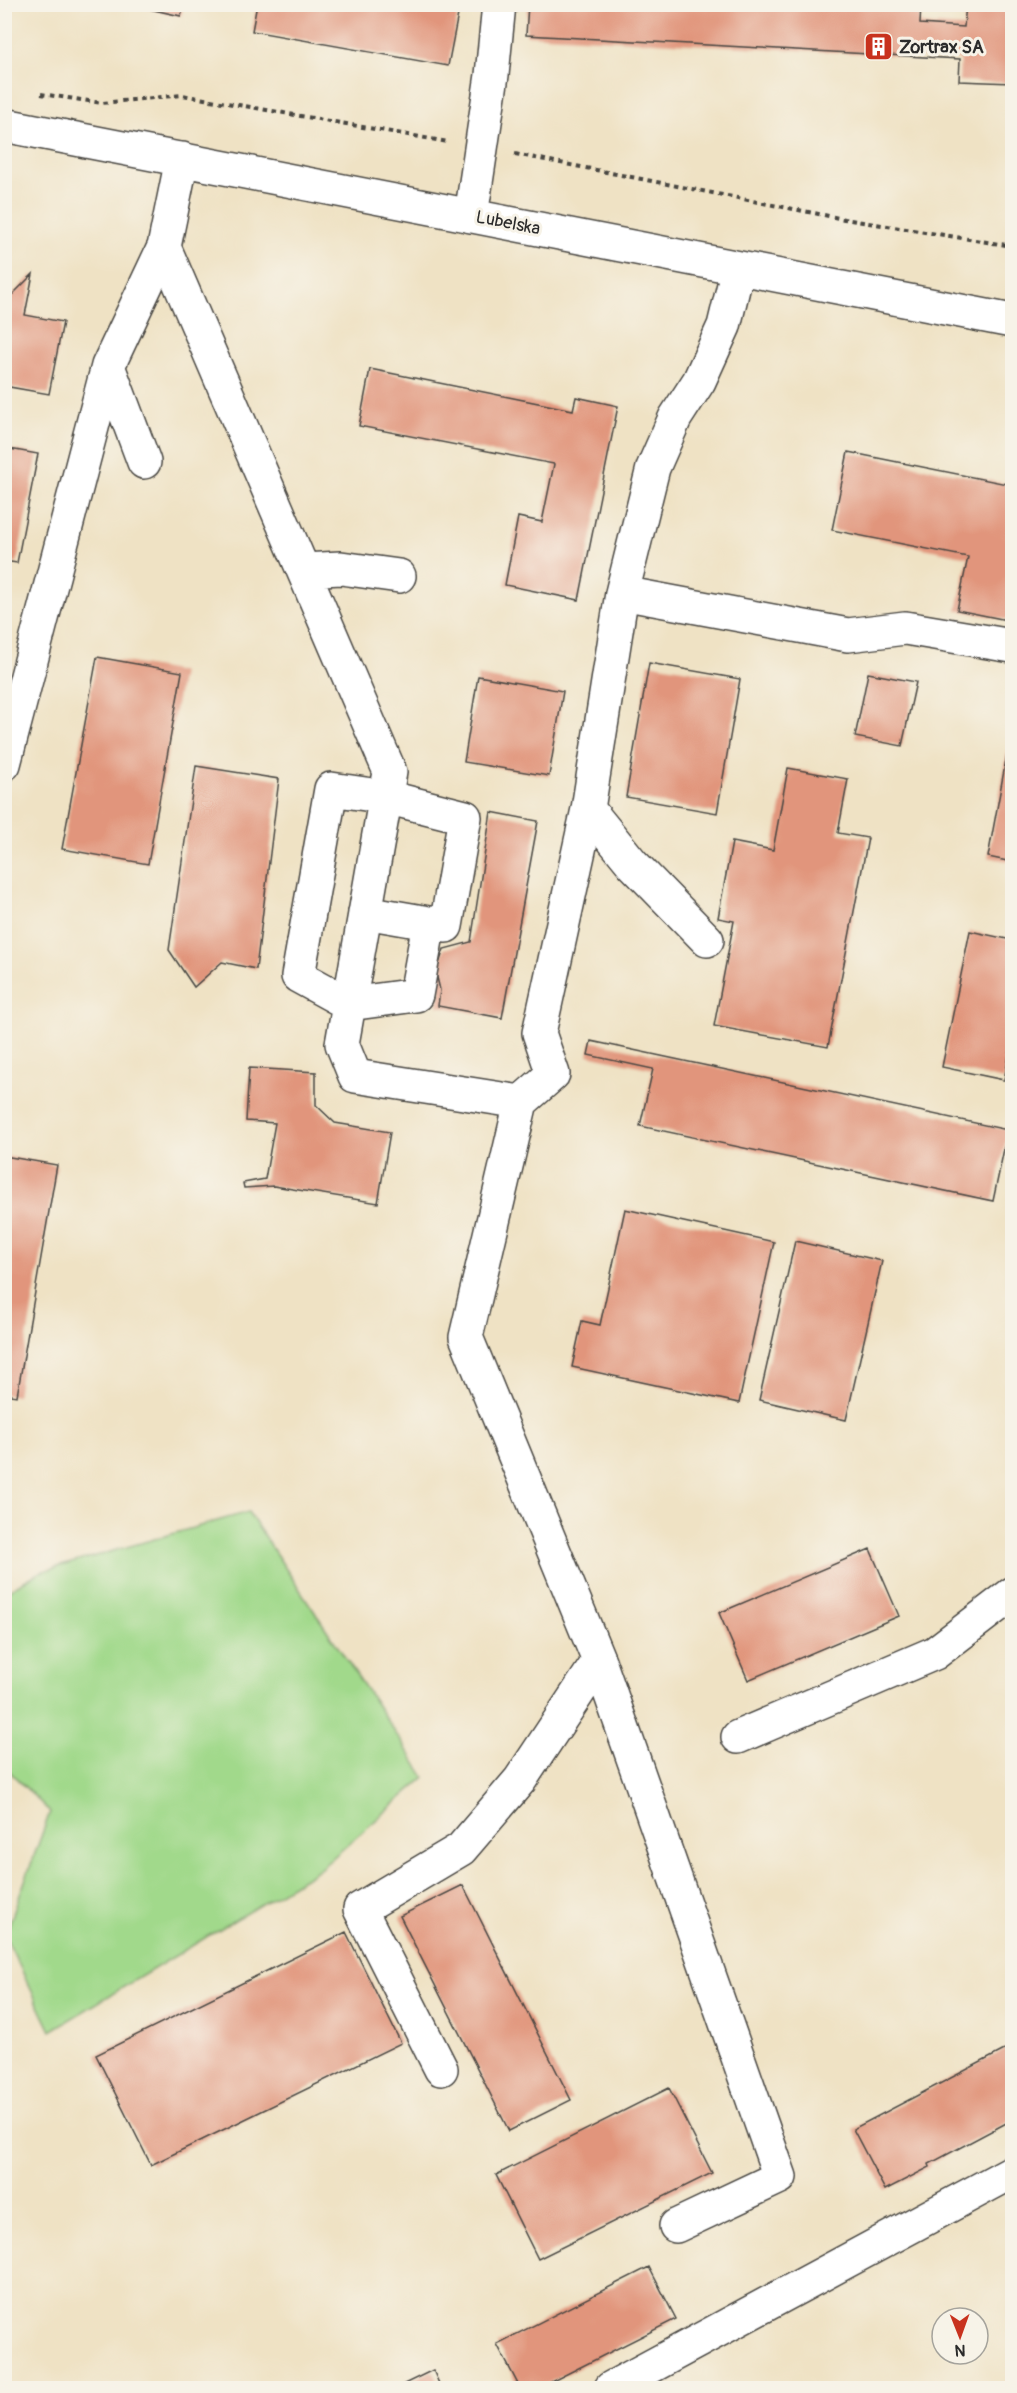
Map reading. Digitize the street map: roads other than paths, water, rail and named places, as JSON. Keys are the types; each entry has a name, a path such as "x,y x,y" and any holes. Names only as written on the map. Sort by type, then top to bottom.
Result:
{"street":[{"path":"471,216 492,75 499,4"},
{"name":"Lubelska","path":"4,125 1012,321"},
{"path":"4,764 108,366 164,247 182,159"},
{"path":"164,247 390,772 342,1044 355,1076 521,1102"},
{"path":"676,2226 780,2177 599,1661 466,1337 521,1102 553,1074 539,1033 588,809 622,593 653,468 675,418 699,381 724,326 738,268"},
{"path":"108,366 144,462"},
{"path":"303,570 341,568 399,576"},
{"path":"622,593 848,635 905,628 1012,646"},
{"path":"365,912 429,923 446,926 465,817 386,797 331,789 298,976 349,1004 416,995 429,923"},
{"path":"588,809 632,863 707,940"},
{"path":"738,1737 935,1653 1012,1594"},
{"path":"441,2069 360,1910 461,1849 520,1780 599,1661"},
{"path":"611,2388 1012,2172"}],"place":[{"name":"Zortrax SA","path":"878,47"}]}
